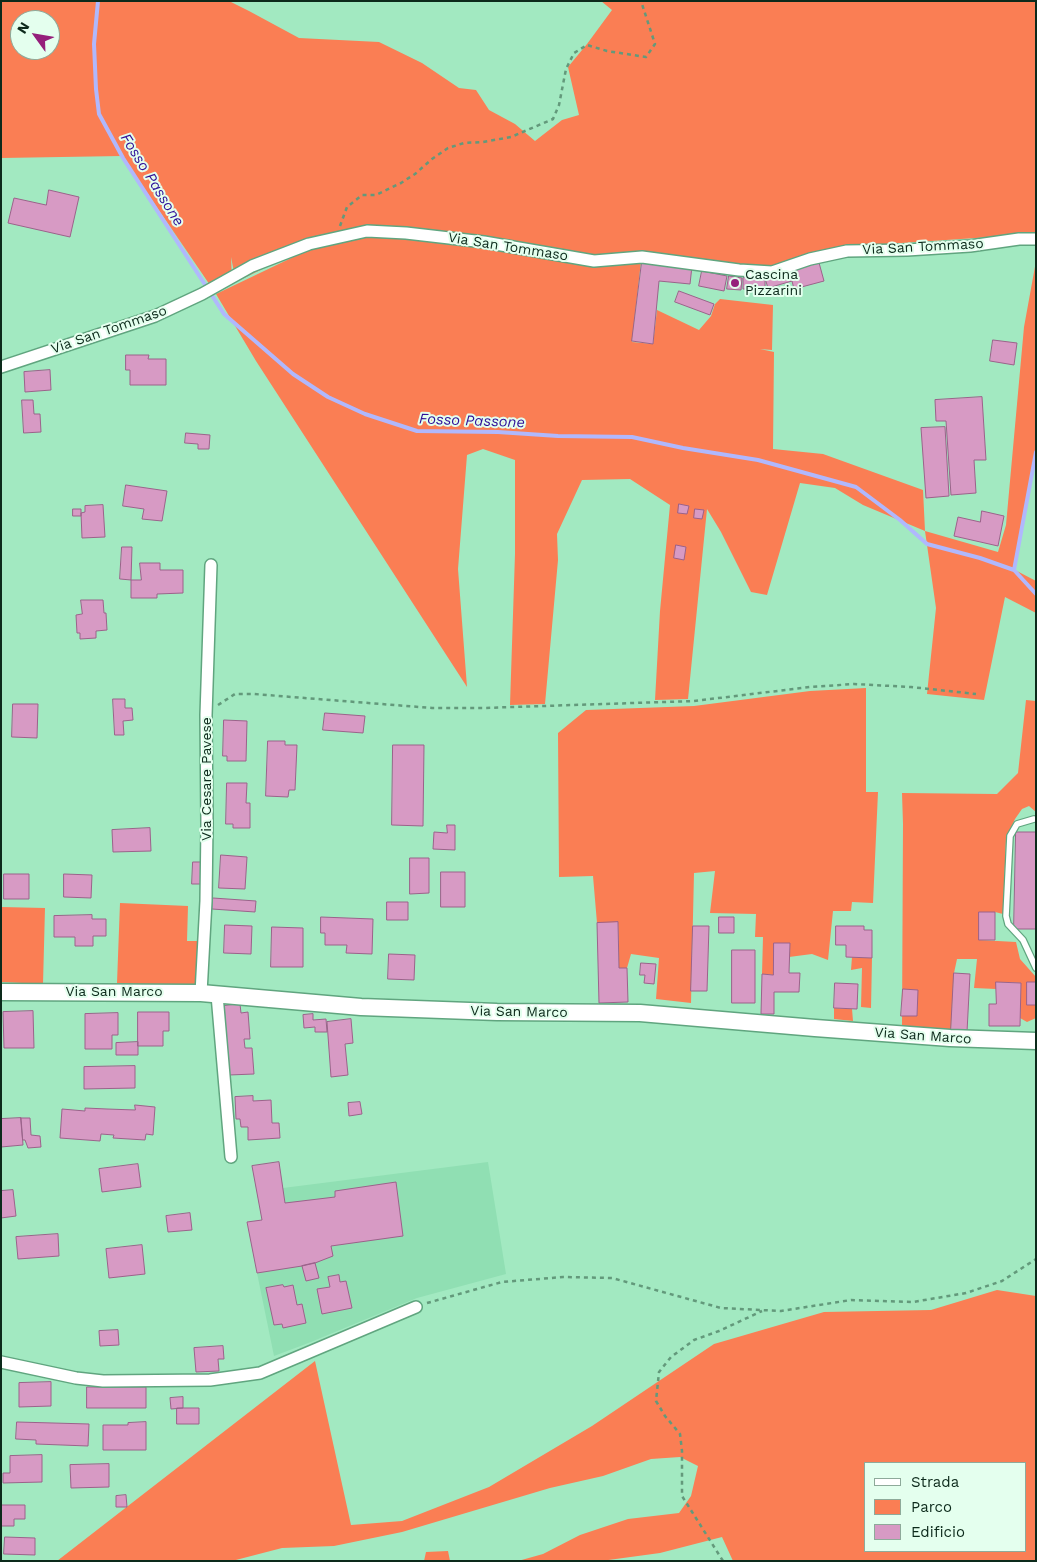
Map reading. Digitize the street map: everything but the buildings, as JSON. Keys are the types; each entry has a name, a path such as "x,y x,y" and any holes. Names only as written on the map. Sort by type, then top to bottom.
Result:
{"street":[{"name":"Via San Tommaso","path":"1,367 156,316 202,294 252,266 309,244 367,231 406,233 502,245 594,261 642,257 739,270 772,272 810,259 847,251 916,250 970,246 1019,239 1036,239"},
{"name":"Via Cesare Pavese","path":"201,993 206,901 206,715 210,564"},
{"name":"Via San Marco","path":"1,992 201,993 361,1007 497,1012 640,1013 950,1038 1036,1041"},
{"path":"217,995 231,1157"},
{"path":"1,1362 76,1378 103,1380 210,1380 260,1373 286,1364 344,1336 416,1307"}],"lane":[{"path":"1034,819 1017,824 1010,836 1006,916 1008,924 1023,940 1036,968"}],"path":[{"path":"334,238 347,207 362,195 376,194 401,183 448,148 464,143 511,137 553,119 559,105 566,69 574,53 587,45 607,51 646,57 655,44 642,1"},
{"path":"206,715 235,694 432,708 483,708 694,701 854,684 911,687 976,694"},
{"path":"416,1307 502,1282 563,1277 612,1278 721,1308 781,1311 851,1300 913,1302 966,1293 1002,1281 1036,1259"},
{"path":"723,1561 682,1496 680,1434 665,1416 656,1401 659,1372 671,1357 694,1340 719,1331 764,1310"}],"shaded area":[{"path":"279,1162 283,1188 488,1162 506,1274 417,1298 274,1356 257,1273 262,1220 252,1166"}],"green space":[{"path":"1,1 229,1 299,38 379,42 422,63 459,88 476,90 489,110 515,124 535,141 562,120 579,115 568,67 612,10 601,1 1036,1 1036,234 841,247 772,270 595,259 367,234 293,254 236,282 231,257 232,281 214,291 122,156 1,158"},
{"path":"367,235 405,236 641,261 632,342 653,344 657,310 699,330 711,316 715,304 720,299 773,305 772,350 760,349 774,352 773,449 823,454 923,490 925,531 863,505 835,488 800,483 767,595 751,592 721,532 707,509 688,699 655,700 660,611 670,505 630,479 582,480 557,534 558,560 545,704 510,705 515,554 515,460 483,449 467,455 458,569 467,687 256,361 216,294 308,250"},
{"path":"1036,261 1036,452 1015,570 1036,581 1036,613 1005,597 984,700 927,694 936,608 925,531 998,552 1006,525 1024,327"},
{"path":"866,688 866,792 878,792 873,903 852,902 851,911 833,911 828,960 812,954 789,957 790,943 774,943 773,975 762,974 763,937 755,937 756,914 710,913 715,871 694,873 691,1003 656,999 659,958 631,954 627,968 619,968 618,923 597,923 593,876 559,877 558,733 586,710 694,706 810,691"},
{"path":"1026,700 1036,701 1036,812 1029,806 1022,809 1006,838 1003,914 979,912 979,940 1016,942 1020,959 1036,977 1036,1018 1027,1022 1020,1018 1021,983 997,982 996,989 974,988 977,959 957,959 954,973 951,1031 902,1026 902,793 997,794 1018,773"},
{"path":"120,903 188,906 187,941 201,941 199,987 117,983"},
{"path":"1,907 45,908 43,984 1,982"},
{"path":"852,957 872,958 871,1008 861,1007 862,968 851,970"},
{"path":"834,1008 852,1009 853,1021 834,1019"},
{"path":"997,1290 1036,1296 1036,1561 733,1561 722,1537 660,1553 601,1561 518,1561 543,1554 580,1535 628,1519 679,1513 691,1496 698,1466 680,1457 651,1459 603,1476 550,1488 402,1532 334,1546 282,1548 232,1561 57,1561 315,1361 351,1525 402,1521 489,1487 592,1426 714,1344 824,1312 931,1310"},
{"path":"448,1551 450,1561 424,1561 426,1552"}],"waterway":[{"name":"Fosso Passone","path":"98,1 94,44 99,114 123,158 224,314 293,374 328,397 365,414 417,431 632,437 683,448 758,460 856,487 900,520 927,544 980,558 1014,570 1036,594"},
{"path":"1014,570 1036,452"}],"place":[{"name":"Cascina Pizzarini","path":"735,283"}]}
